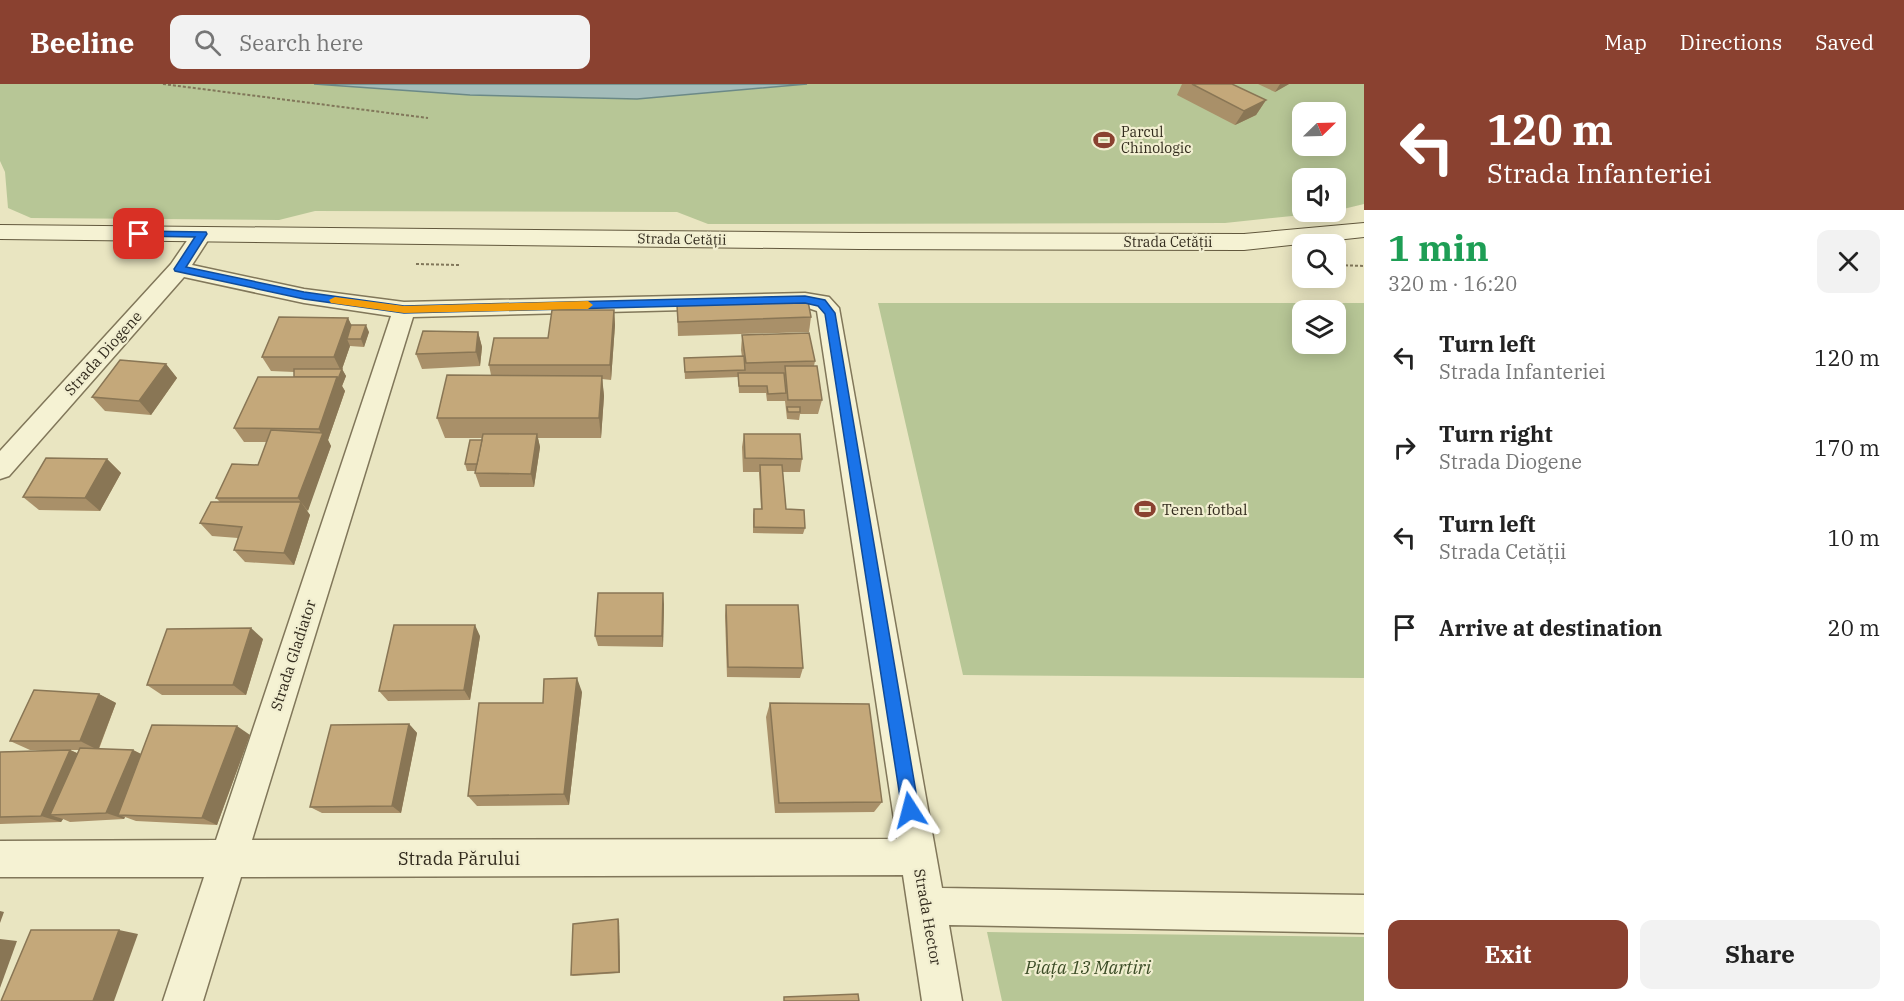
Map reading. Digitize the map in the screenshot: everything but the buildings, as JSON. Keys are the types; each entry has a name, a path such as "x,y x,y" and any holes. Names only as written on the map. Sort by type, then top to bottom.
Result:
{"street":[{"name":"Strada Cetății","path":"0,232 871,242 1244,242 1364,230"},
{"name":"Strada Diogene","path":"0,469 179,269 202,234"},
{"path":"179,269 304,296 404,310"},
{"name":"Strada Hector","path":"404,310 805,300 821,303 830,313 942,1001"},
{"name":"Strada Gladiator","path":"183,1001 404,310"},
{"name":"Strada Părului","path":"0,859 918,857"},
{"path":"926,906 1364,914"}],"path":[{"path":"163,84 428,118"},
{"path":"1346,265 1364,266"}],"green space":[{"path":"0,84 314,84 470,95 637,99 807,84 1364,84 1364,204 1346,208 1346,168 1292,168 1292,216 1225,223 708,224 677,212 315,211 279,220 31,218 8,208 5,172 0,161"},
{"name":"Teren fotbal","path":"878,303 1292,303 1292,354 1346,354 1346,303 1364,303 1364,678 963,675"},
{"name":"Piața 13 Martiri","path":"987,932 1364,937 1364,1001 1002,1001"}],"water":[{"path":"314,84 807,84 637,99 470,95"}],"slow traffic":[{"path":"335,300 404,310 588,305"}],"place":[{"name":"Parcul Chinologic","path":"1104,140"},
{"name":"Teren fotbal","path":"1145,509"}],"route":[{"path":"139,234 202,234 179,269 304,296 404,310 805,300 815,300 828,308 910,810"}]}
